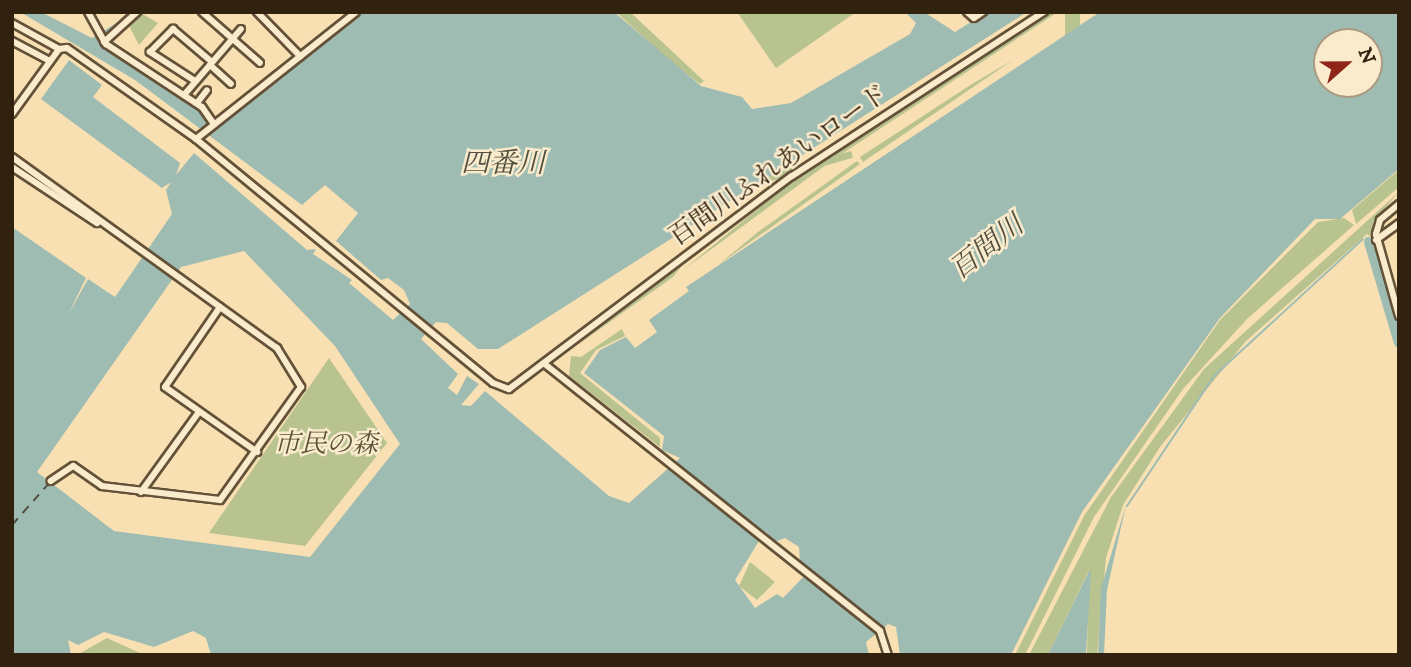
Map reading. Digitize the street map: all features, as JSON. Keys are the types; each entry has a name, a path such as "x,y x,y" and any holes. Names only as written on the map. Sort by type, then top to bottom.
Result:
{"street":[{"path":"88,12 102,40 197,103 214,124"},
{"path":"102,40 137,12"},
{"path":"202,12 260,63"},
{"path":"257,12 300,56"},
{"path":"967,12 974,18 983,12"},
{"name":"百間川ふれあいロード","path":"12,23 111,76 196,139 428,330 504,388 521,385 781,184 1044,12"},
{"path":"196,139 350,14"},
{"path":"162,23 231,84"},
{"path":"184,94 240,29"},
{"path":"170,30 150,52 195,81"},
{"path":"12,41 50,61"},
{"path":"12,114 59,48"},
{"path":"197,103 207,90"},
{"path":"12,157 280,350 300,383 257,452 220,500 102,486 73,466 51,481"},
{"path":"12,167 111,230"},
{"path":"1399,204 1377,224 1376,240 1399,316"},
{"path":"1376,240 1399,223"},
{"path":"220,307 165,387 257,452"},
{"path":"547,365 880,631 888,655"},
{"path":"141,492 199,412"}],"green space":[{"path":"139,12 158,23 139,45 127,22"},
{"path":"616,12 630,12 704,81 700,84 672,63"},
{"path":"737,12 856,12 776,68"},
{"path":"1047,12 1058,12 834,159 683,270 814,163"},
{"path":"1065,12 1080,12 1080,265 1065,265"},
{"path":"1013,60 863,162 860,157"},
{"path":"851,151 853,158 649,216 647,209"},
{"path":"857,161 860,164 718,265 758,232"},
{"path":"1399,170 1399,187 1356,224 1352,210"},
{"path":"1399,192 1373,222 1372,238 1367,234 1245,342 1160,447 1123,505 1106,558 1097,655 1087,655 1089,570 1048,655 1029,655 1111,497 1204,369"},
{"path":"1344,218 1354,225 1247,319 1183,389 1094,517 1025,655 1015,655 1084,516 1220,320 1318,222"},
{"path":"688,258 673,277 576,346 621,311"},
{"path":"622,329 625,336 596,350 580,373 660,438 660,447 569,376 571,356 581,357"},
{"name":"市民の森","path":"329,358 387,443 305,546 209,533"},
{"path":"750,562 775,582 757,600 739,586"},
{"path":"107,638 142,654 150,655 77,655"}],"water":[{"path":"20,12 41,12 92,38 134,12 102,42 202,109 214,127 360,12 614,12 701,86 742,97 752,109 791,103 910,34 916,23 905,12 924,12 955,32 987,12 1027,12 498,349 478,349 447,323 436,322 421,339 458,374 448,388 457,395 467,376 479,384 461,405 471,406 485,391 609,496 629,503 680,458 662,450 664,436 584,373 600,350 626,337 635,348 657,332 649,320 689,291 686,287 1100,12 1399,12 1399,169 1340,219 1315,219 1220,318 1082,512 1011,655 900,655 896,627 888,624 866,642 869,655 211,655 206,638 193,631 154,647 104,632 78,645 68,640 71,655 12,655 12,227 86,278 68,315 88,279 115,297 172,214 166,190 171,182 162,188 41,99 69,60 102,85 93,97 180,163 176,175 194,153 307,250 316,249 313,254 352,280 349,283 393,320 410,304 404,290 388,278 381,280 336,241 358,213 325,185 302,205 135,80","holes":["244,251 335,346 400,444 310,557 114,531 37,472 181,267","765,531 775,542 785,538 799,547 800,562 810,570 783,598 777,594 755,608 735,580"]},
{"path":"1126,505 1107,590 1104,655 1098,655 1101,588"},
{"path":"1089,571 1086,655 1048,655"}],"waterway":[{"path":"1383,231 1399,219"},
{"path":"1366,238 1370,241"},
{"path":"1127,506 1214,376 1363,239"},
{"path":"1369,242 1399,343"}],"ferry route":[{"path":"12,525 50,482"}],"water label":[{"name":"四番川","path":"503,164"},
{"name":"百間川","path":"987,248"}]}
